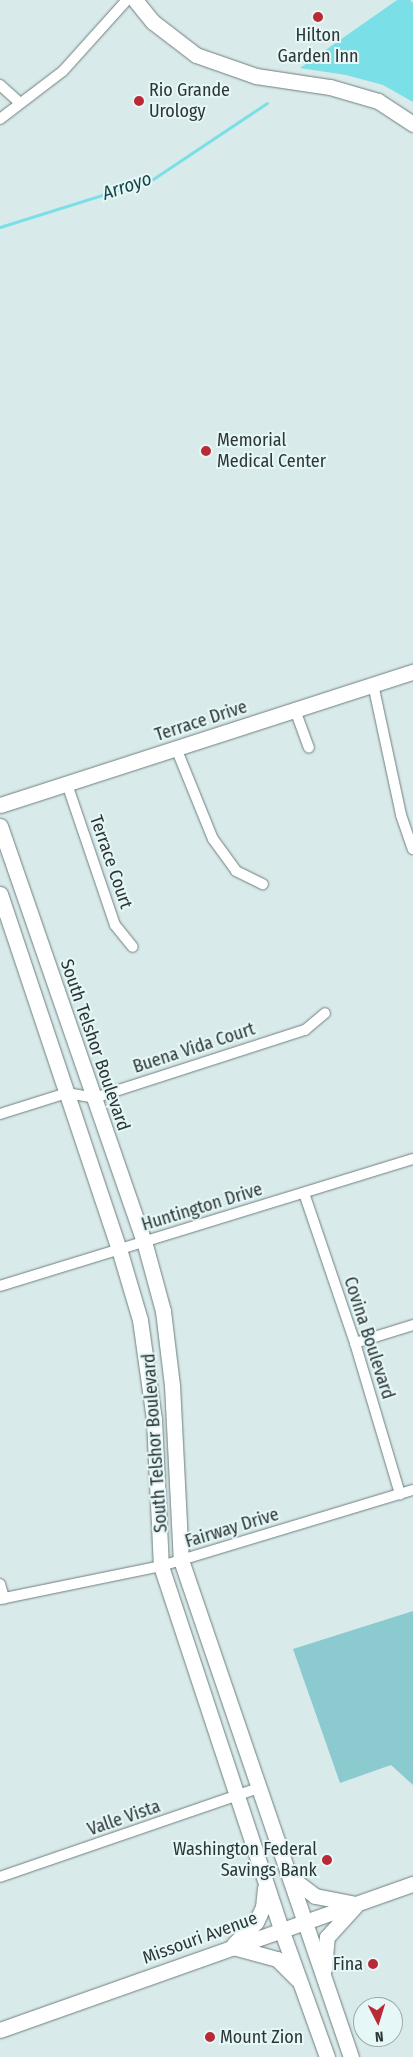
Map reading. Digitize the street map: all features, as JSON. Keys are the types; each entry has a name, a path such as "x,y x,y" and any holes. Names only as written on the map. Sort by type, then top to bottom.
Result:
{"main road":[{"path":"135,0 153,22 196,55 256,76 330,87 378,101 413,124"},
{"name":"Terrace Drive","path":"0,805 413,672"},
{"name":"South Telshor Boulevard","path":"0,826 144,1241 164,1311 172,1385 181,1560 351,2057"},
{"name":"South Telshor Boulevard","path":"0,894 119,1249 140,1320 154,1419 161,1566 281,1929 327,2057"},
{"path":"288,1873 298,1886 315,1896 358,1903"},
{"path":"231,1947 256,1922 263,1907 265,1881"},
{"name":"Missouri Avenue","path":"0,2030 281,1929 413,1884"},
{"path":"324,1980 323,1955 327,1938 358,1903"},
{"path":"231,1947 259,1952 277,1959 300,1982"}],"street":[{"path":"0,119 63,71 127,0"},
{"path":"0,85 20,103"},
{"path":"373,684 401,815 413,850"},
{"path":"295,710 309,748"},
{"path":"176,748 212,839 236,871 263,884"},
{"name":"Terrace Court","path":"68,784 115,925 133,947"},
{"name":"Buena Vida Court","path":"67,1093 94,1098 304,1030 325,1013"},
{"path":"0,1114 67,1093"},
{"name":"Huntington Drive","path":"0,1286 413,1159"},
{"name":"Covina Boulevard","path":"304,1193 355,1343 400,1494"},
{"path":"355,1343 413,1325"},
{"name":"Fairway Drive","path":"2,1598 161,1566 413,1490"},
{"path":"0,1584 2,1598"},
{"name":"Valle Vista","path":"0,1877 258,1788"}],"shaded area":[{"path":"397,0 410,0 413,3 413,102 383,85 346,75 300,68"},
{"path":"413,1611 413,1785 391,1765 340,1783 293,1649"}],"waterway":[{"name":"Arroyo","path":"0,227 153,179 267,103"}],"place":[{"name":"Hilton Garden Inn","path":"318,17"},
{"name":"Rio Grande Urology","path":"139,101"},
{"name":"Memorial Medical Center","path":"206,451"},
{"name":"Washington Federal Savings Bank","path":"327,1860"},
{"name":"Fina","path":"373,1964"},
{"name":"Mount Zion","path":"210,2037"}]}
